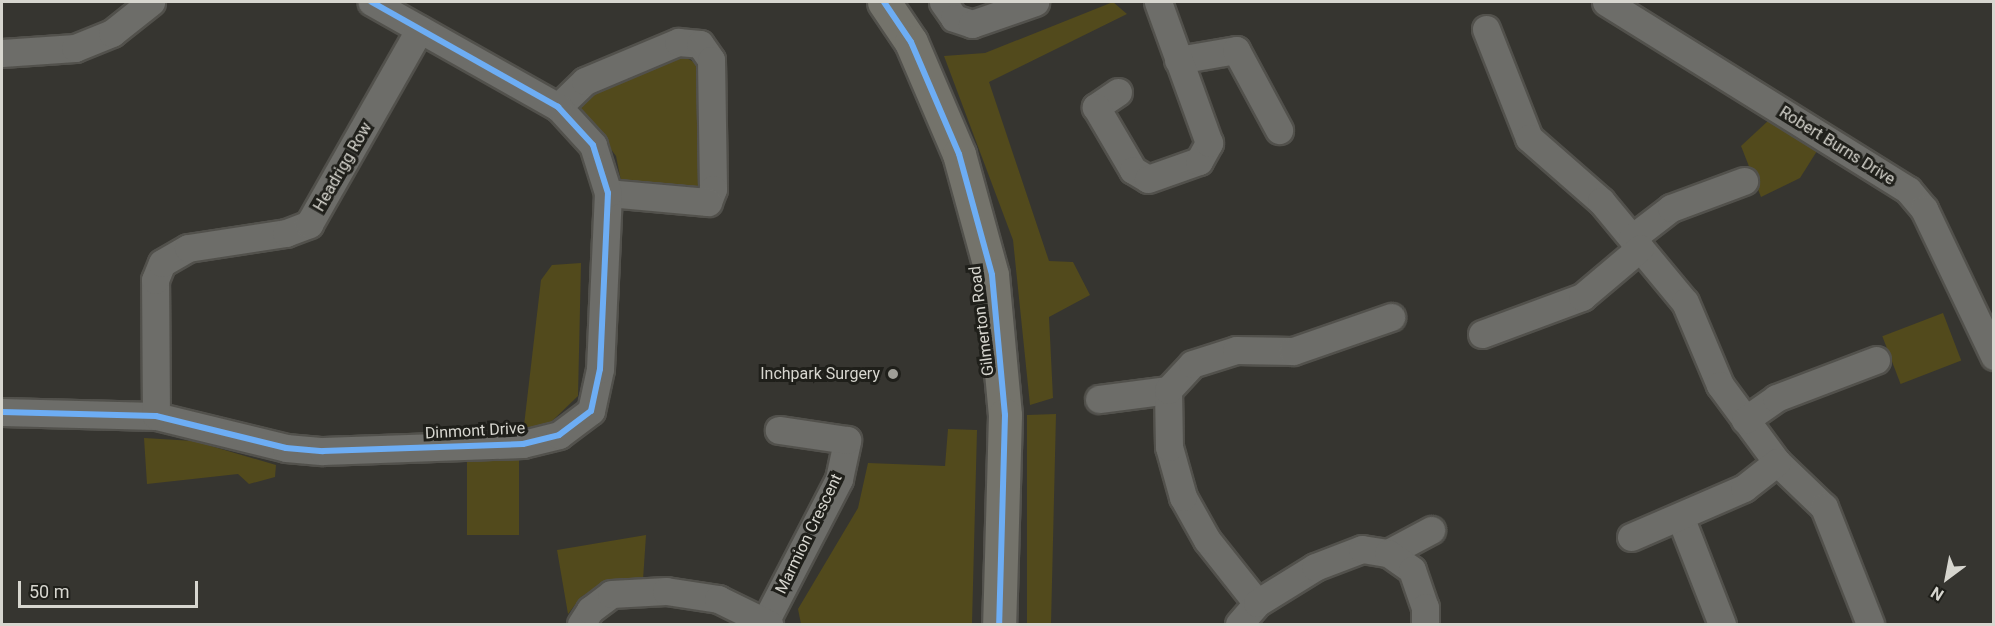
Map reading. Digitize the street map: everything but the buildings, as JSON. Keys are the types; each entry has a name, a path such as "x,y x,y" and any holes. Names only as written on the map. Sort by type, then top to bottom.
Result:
{"main road":[{"name":"Gilmerton Road","path":"884,2 911,42 959,154 992,275 1005,415 999,624"}],"street":[{"path":"2,54 75,48 112,33 151,2"},
{"name":"Dinmont Drive","path":"2,411 156,416 286,448 323,451 523,444 559,435 591,411 600,369 608,193 593,145 558,107 372,2"},
{"path":"943,2 954,18 972,24 1035,2"},
{"path":"1118,92 1096,108 1132,170 1148,179 1199,161 1209,143 1158,2"},
{"name":"Robert Burns Drive","path":"1606,2 1908,190 1924,209 1994,356"},
{"name":"Headrigg Row","path":"156,416 155,280 162,263 188,248 286,233 309,224 420,29"},
{"path":"1486,29 1529,138 1601,201 1685,302 1720,385 1777,462 1824,507 1870,624"},
{"path":"558,107 585,81 678,42 700,44 711,60 713,189 708,202 608,193"},
{"path":"1178,60 1236,50 1279,130"},
{"path":"1482,334 1581,297 1671,208 1744,181"},
{"path":"1099,399 1168,390 1203,360 1236,350 1293,351 1391,317"},
{"path":"1745,420 1776,398 1876,360"},
{"path":"1168,390 1169,447 1183,498 1207,540 1257,603"},
{"name":"Marmion Crescent","path":"581,624 590,610 611,594 666,591 718,599 767,623 839,479 847,440 779,430"},
{"path":"1631,537 1681,519 1744,488 1777,462"},
{"path":"1681,519 1722,624"},
{"path":"1388,553 1431,530"},
{"path":"1239,624 1257,603 1324,564 1362,549 1388,553 1412,570 1425,607 1425,624"}],"shaded area":[{"path":"1113,2 1127,14 989,82 1049,261 1073,262 1090,295 1049,317 1053,398 1030,405 1013,240 944,56 985,53"},
{"path":"674,51 701,66 701,185 684,195 622,186 616,156 579,106 586,93"},
{"path":"1769,120 1817,151 1800,178 1761,197 1741,146"},
{"path":"581,263 578,396 551,422 523,434 541,280 552,265"},
{"path":"1943,313 1961,361 1901,384 1882,336"},
{"path":"1056,414 1051,624 1027,624 1027,415"},
{"path":"948,429 977,430 972,624 801,624 798,609 858,508 868,463 945,466"},
{"path":"144,438 194,441 276,465 275,477 249,484 238,474 147,484"},
{"path":"467,460 519,460 519,535 467,535"},
{"path":"646,535 643,580 604,583 581,597 568,614 557,550"}],"cycle path":[{"path":"2,412 156,416 286,448 323,451 523,444 559,435 591,411 600,369 608,193 593,145 558,107 372,2"},
{"path":"884,2 911,42 959,154 992,275 1005,415 999,624"}],"place":[{"name":"Inchpark Surgery","path":"893,374"}]}
